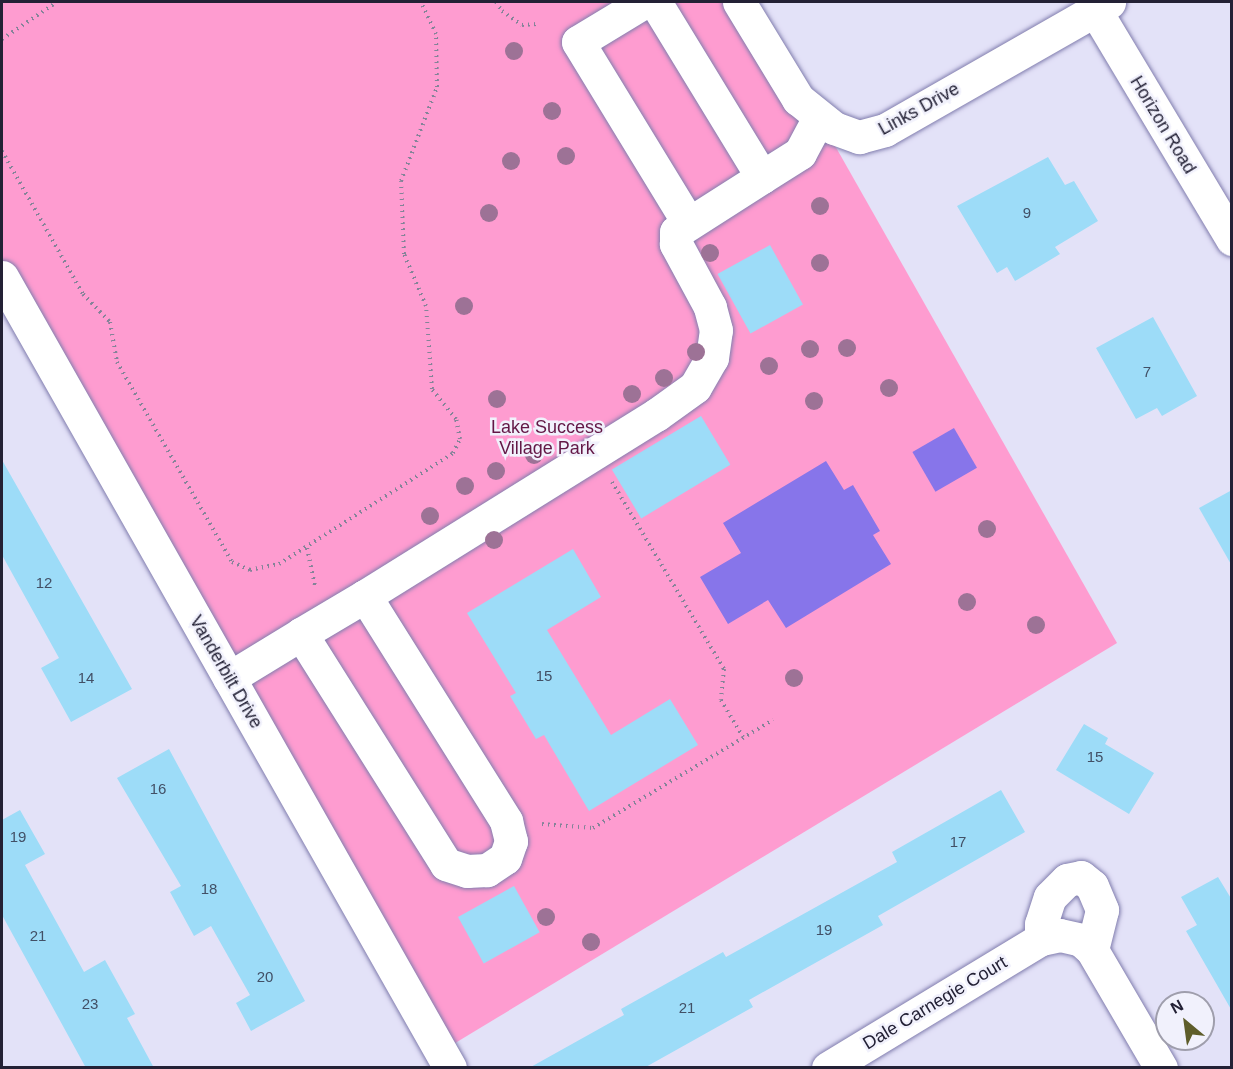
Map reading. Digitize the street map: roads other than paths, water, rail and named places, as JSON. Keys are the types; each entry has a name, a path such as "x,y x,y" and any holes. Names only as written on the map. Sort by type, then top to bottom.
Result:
{"street":[{"path":"644,2 578,42 688,222"},
{"path":"655,2 762,177"},
{"name":"Links Drive","path":"739,2 798,99 819,118 846,134 859,137 877,134 1102,6"},
{"name":"Horizon Road","path":"1102,6 1232,239"},
{"path":"229,678 595,454 695,387 712,358 716,330 710,307 676,244 676,232 688,222 800,153 819,118"},
{"name":"Vanderbilt Drive","path":"2,277 450,1068"},
{"path":"301,634 446,864 467,871 487,870 505,858 511,842 506,821 365,596"},
{"path":"1041,939 1041,924 1050,897 1067,880 1081,877 1092,886 1102,910 1092,950 1161,1068"},
{"name":"Dale Carnegie Court","path":"828,1068 1041,939 1071,936 1092,950"}],"park label":[{"name":"Lake Success Village Park","path":"547,438"}]}
